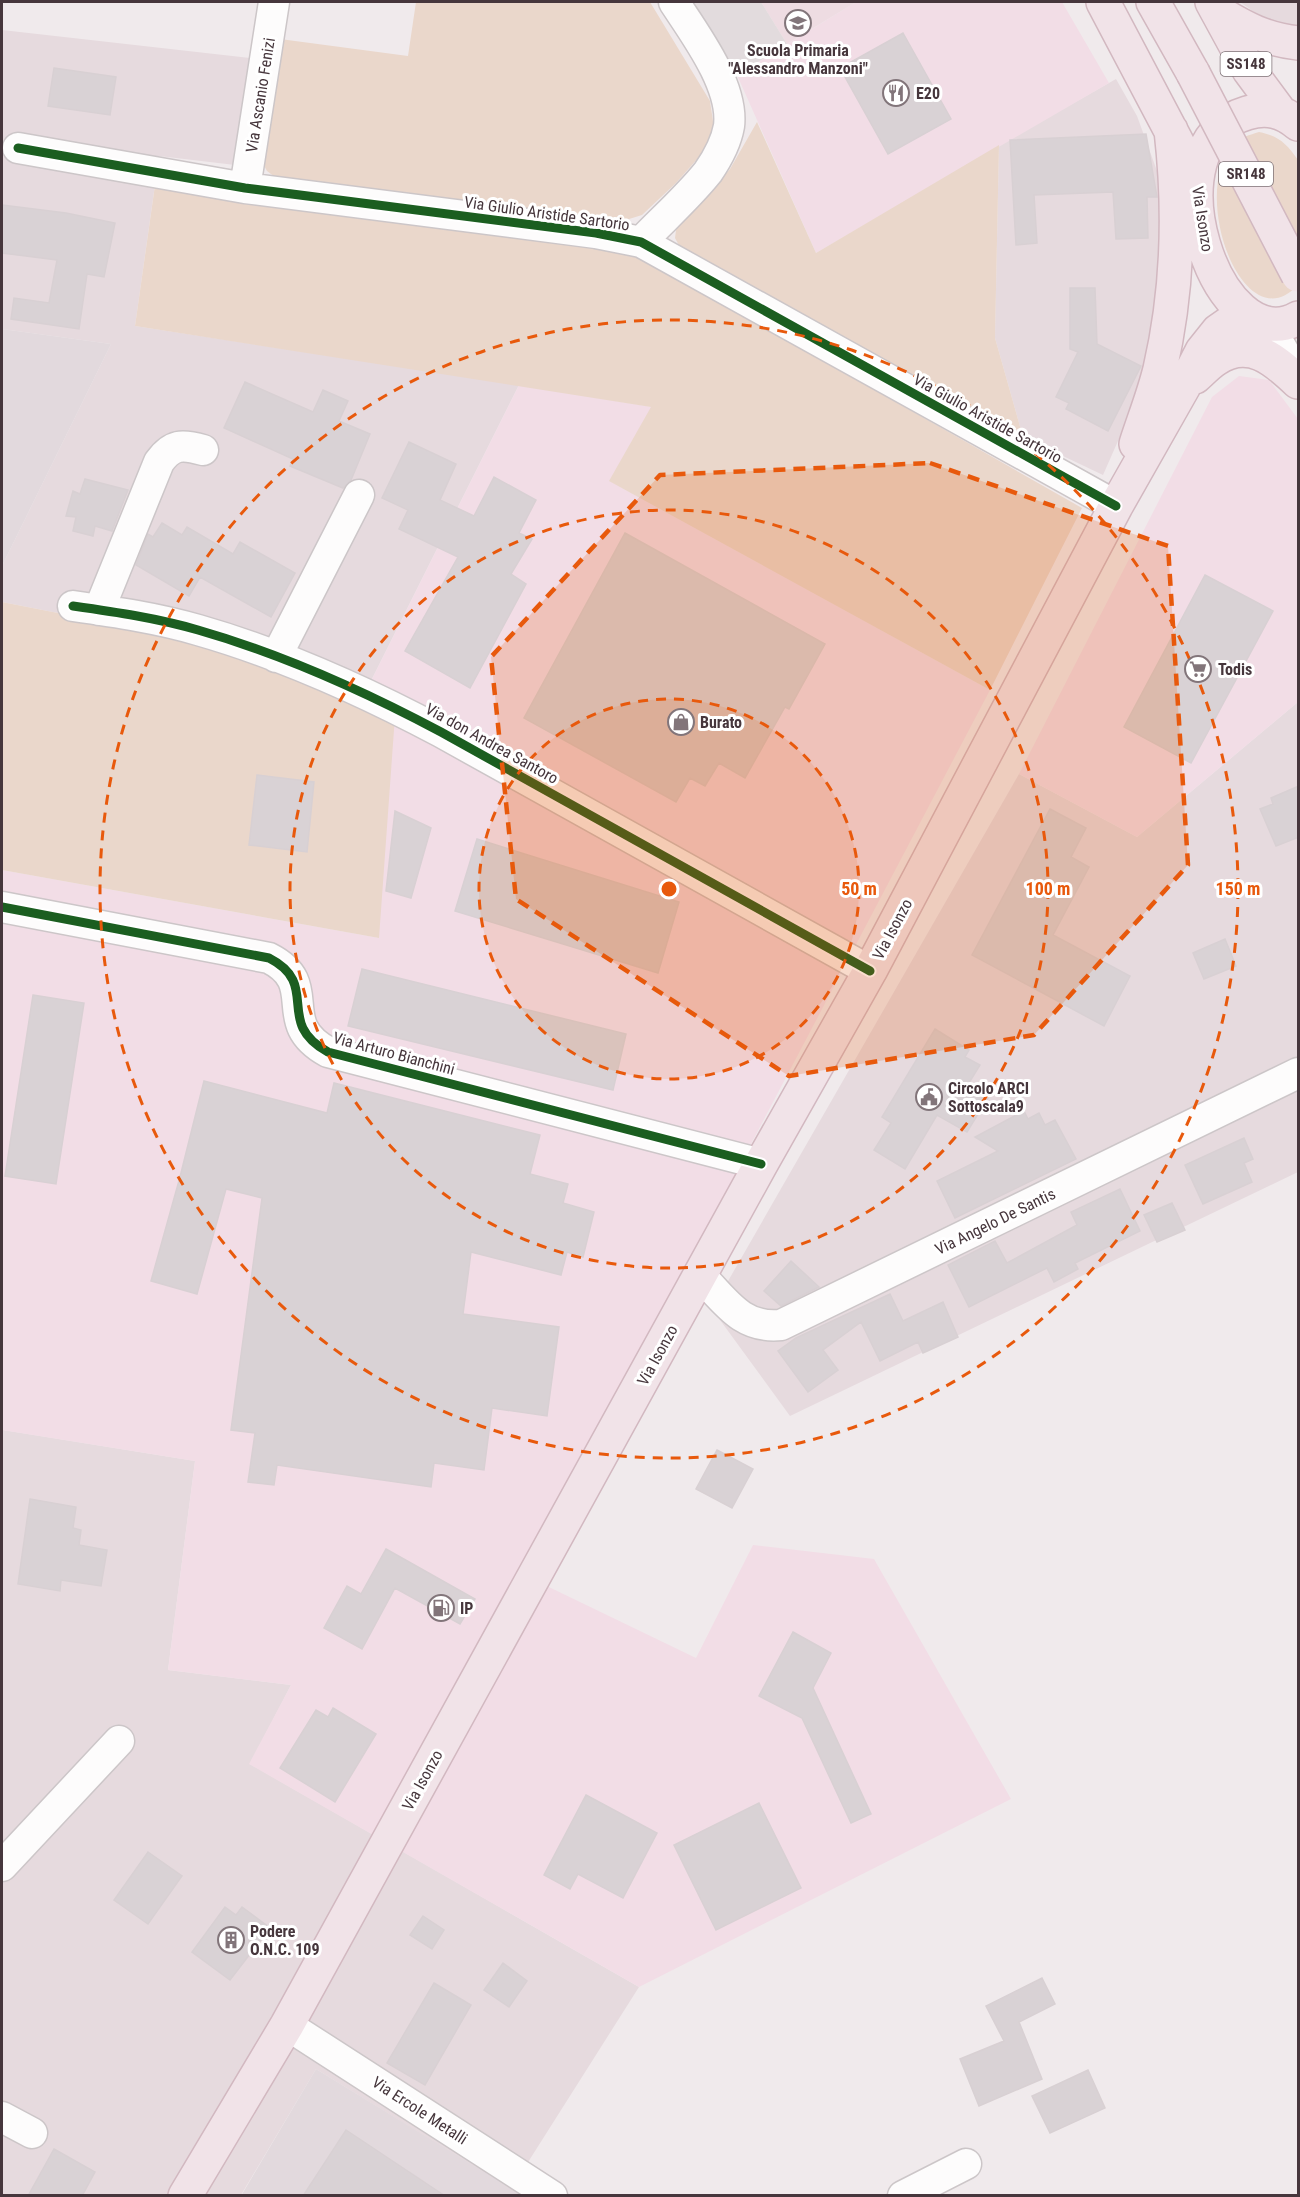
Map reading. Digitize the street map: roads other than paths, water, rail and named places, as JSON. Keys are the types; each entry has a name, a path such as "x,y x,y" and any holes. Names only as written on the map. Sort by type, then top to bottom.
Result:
{"main road":[{"path":"1103,2 1197,178"},
{"name":"SR148","path":"1153,2 1299,275"},
{"path":"1215,7 1258,35 1273,40 1299,43"},
{"name":"SS148","path":"1215,7 1249,70 1292,114"},
{"name":"Via Isonzo","path":"1272,320 1228,295 1209,261 1199,218 1197,178 1208,142 1215,131 1240,115 1266,110 1292,114"},
{"path":"1170,130 1177,200 1168,327 1172,379"},
{"path":"1172,379 1178,338 1209,261"},
{"path":"1172,379 1202,351 1218,331 1239,319 1272,320"},
{"path":"1172,379 1229,352 1240,350 1262,353 1299,382"},
{"name":"Via Isonzo","path":"185,2196 287,2025 761,1164 870,971 1116,506 1172,379"}],"street":[{"name":"Via Ascanio Fenizi","path":"245,188 274,2"},
{"path":"641,242 707,172 721,150 729,125 727,101 718,77 674,2"},
{"name":"Via Giulio Aristide Sartorio","path":"18,148 245,188 596,233 641,242 1116,506"},
{"path":"1272,320 1299,377"},
{"name":"Via don Andrea Santoro","path":"203,450 180,446 172,448 159,462 86,608 156,619 199,630 276,657 348,686 421,721 870,971"},
{"path":"276,657 359,495"},
{"name":"Via Arturo Bianchini","path":"2,907 261,955 278,962 290,973 297,988 299,1024 311,1040 328,1052 761,1164"},
{"name":"Via Angelo De Santis","path":"701,1276 746,1319 763,1325 782,1325 1299,1073"},
{"path":"2,1866 119,1741"},
{"name":"Via Ercole Metalli","path":"287,2025 552,2196"},
{"path":"2,2117 32,2133"},
{"path":"903,2196 966,2164"}],"place":[{"name":"Scuola Primaria \"Alessandro Manzoni\"","path":"798,23"},
{"name":"E20","path":"896,93"},
{"name":"Todis","path":"1198,669"},
{"name":"Burato","path":"681,722"},
{"name":"Circolo ARCI Sottoscala9","path":"929,1097"},
{"name":"IP","path":"441,1608"},
{"name":"Podere O.N.C. 109","path":"231,1940"}]}
